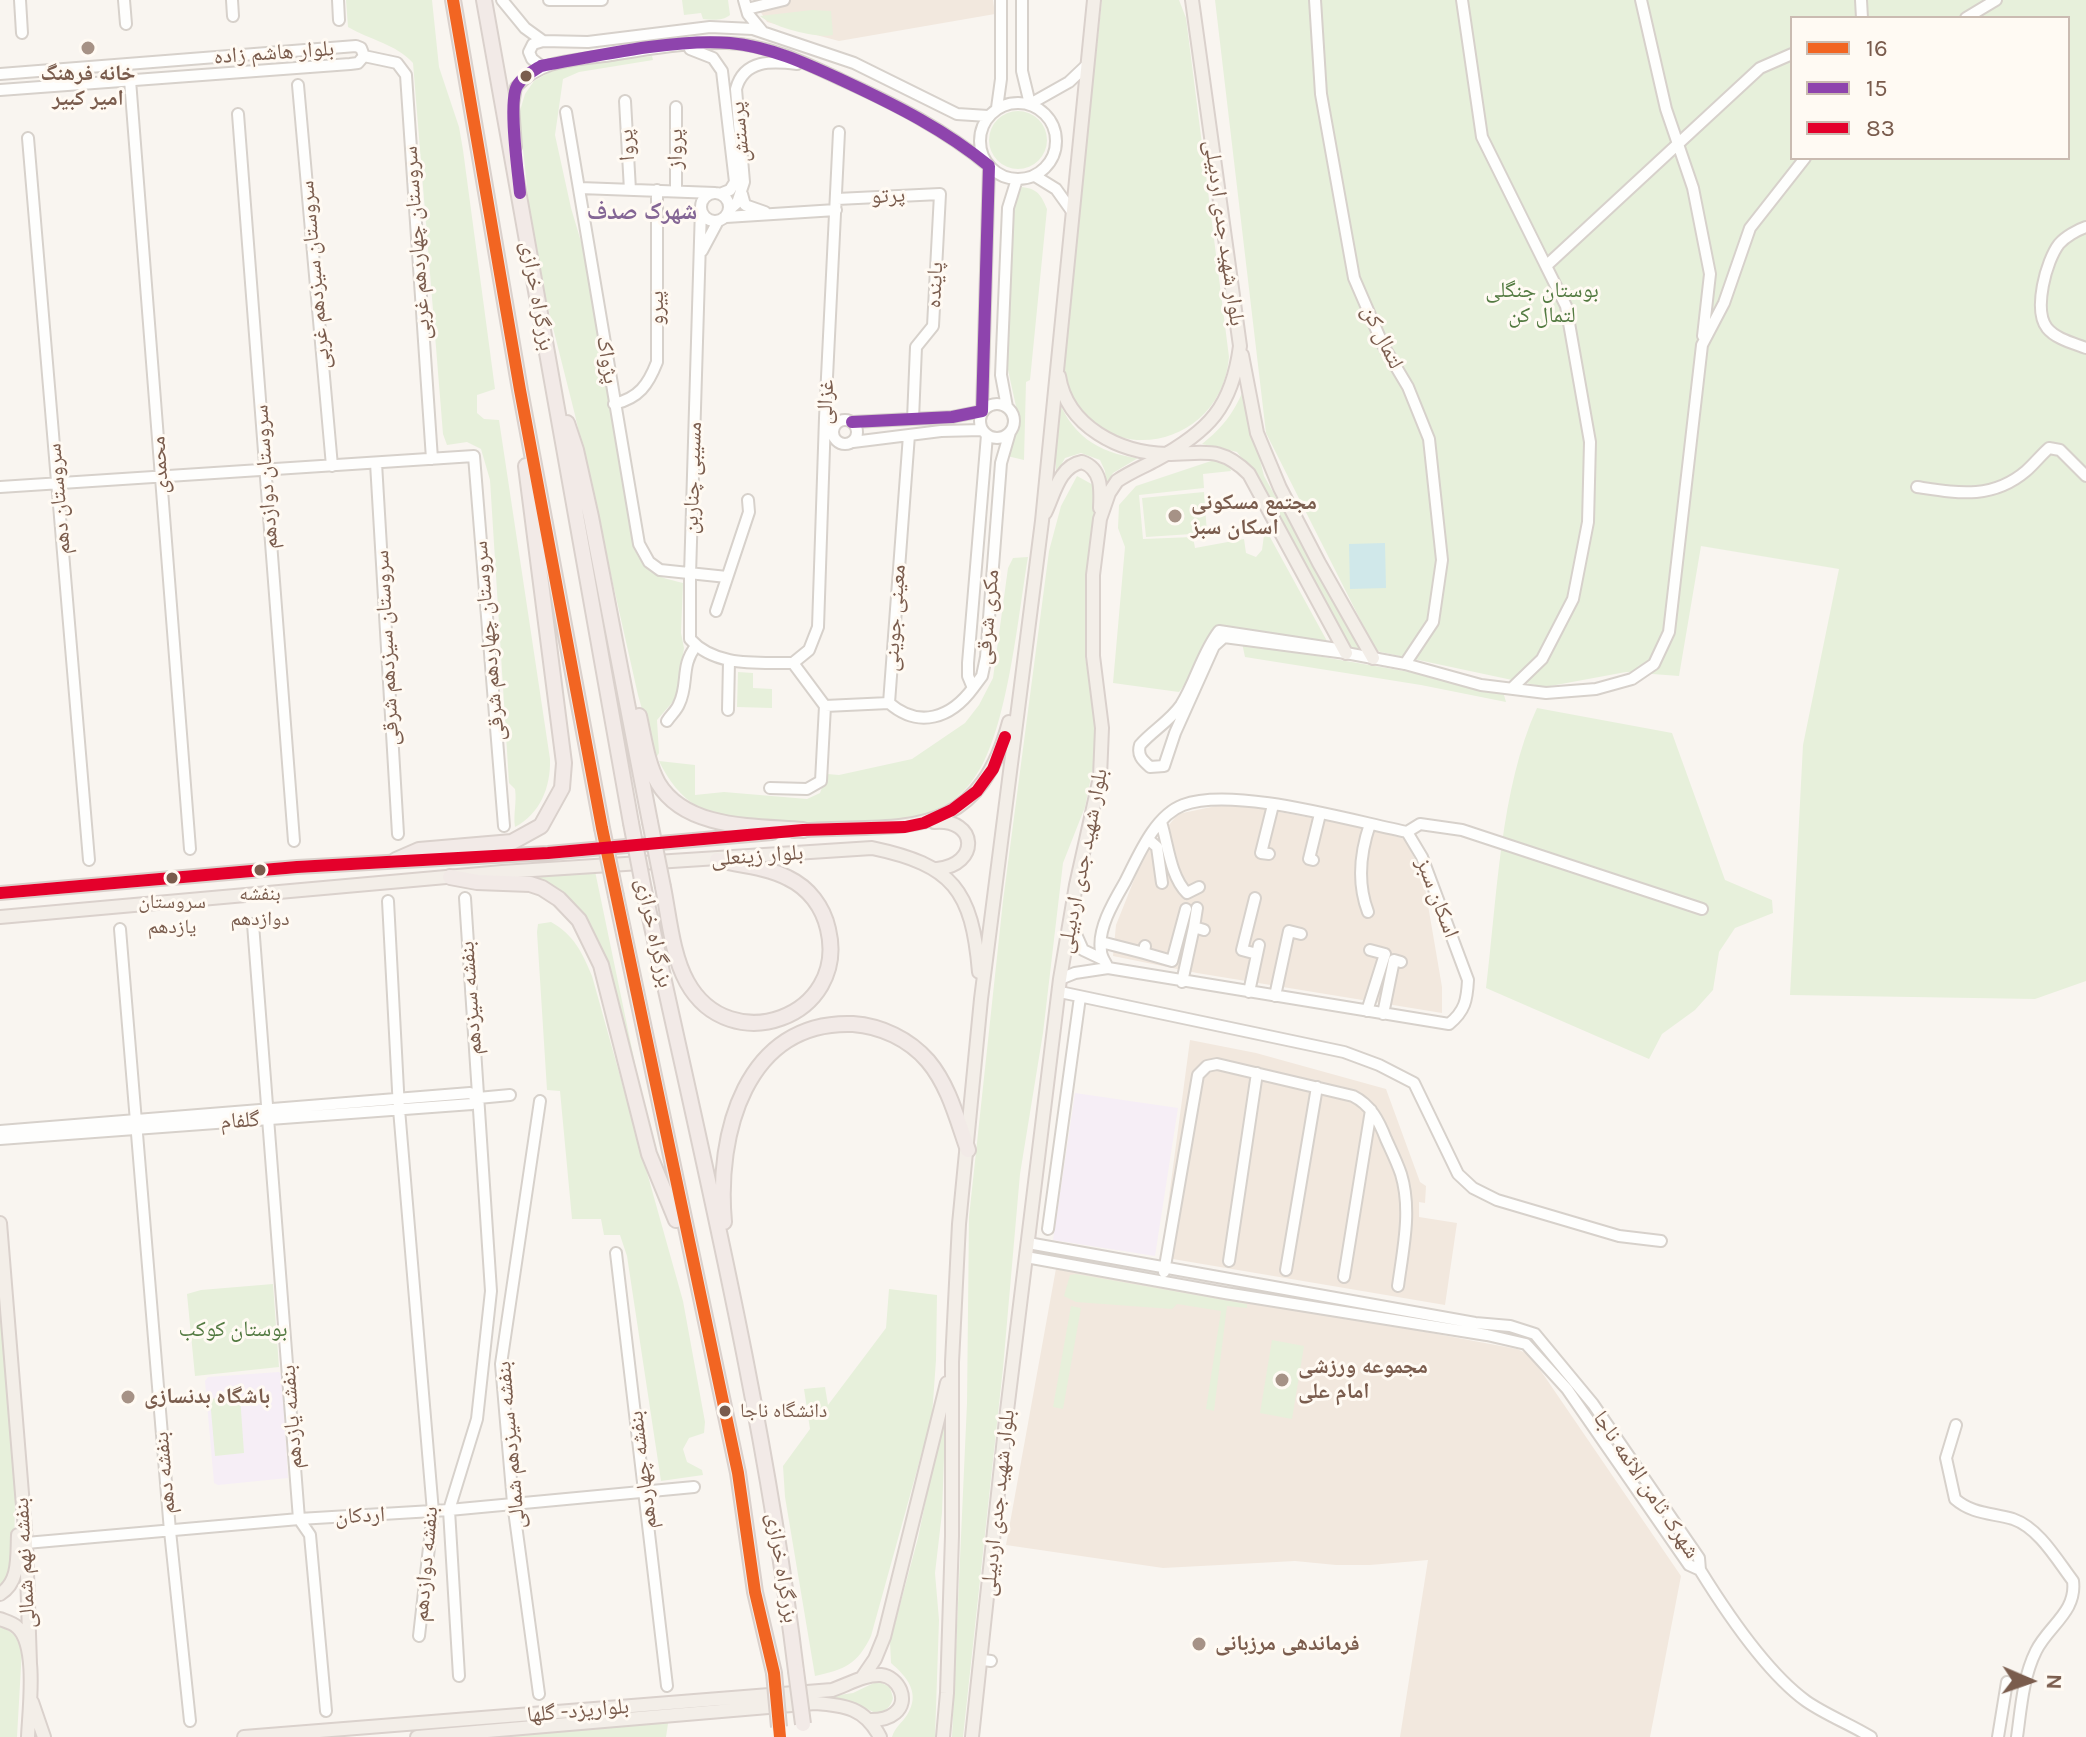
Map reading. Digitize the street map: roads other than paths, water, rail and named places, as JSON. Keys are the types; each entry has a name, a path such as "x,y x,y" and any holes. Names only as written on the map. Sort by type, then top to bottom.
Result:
{"highway":[{"name":"بزرگراه خرازی","path":"453,0 520,390 602,828 738,1473 755,1592 774,1673 780,1732"},
{"name":"بزرگراه خرازی","path":"484,0 631,823 738,1321 784,1572 803,1730"},
{"path":"552,379 576,450 663,887 686,980 714,1010 735,1021 759,1023 784,1018 809,1001 827,973 831,941 822,911 813,896 787,877 717,860"},
{"path":"396,860 419,850 512,842 541,826 562,788 564,763 528,500 520,390"},
{"path":"614,630 638,708 651,767 666,793 687,810 715,821 803,830"},
{"path":"450,877 477,882 530,884 559,899 579,920 601,965 649,1154 690,1254"},
{"path":"738,1321 723,1206 723,1171 728,1137 745,1087 775,1049 808,1030 832,1025 861,1025 892,1033 916,1049 938,1074 968,1150"}],"main road":[{"name":"بلوار شهید جدی اردبیلی","path":"943,1737 952,1536 952,1362 959,1224 981,999 1042,521 1094,0"},
{"name":"بلوار شهید جدی اردبیلی","path":"972,1737 987,1660 1006,1419 1060,986 1103,751 1092,619 1093,575 1100,519 1109,493 1117,481 1198,435 1219,412 1233,384 1240,346 1192,0"},
{"path":"1059,333 1062,392 1090,428 1119,444 1167,454 1215,452 1238,463 1249,474 1345,651"},
{"path":"1240,346 1257,433 1319,563 1373,658"},
{"path":"1042,521 1060,478 1067,468 1082,462 1088,464 1099,477 1100,519"},
{"name":"بلوار زینعلی","path":"0,893 396,860 548,853 803,830 905,827 924,823 952,810 977,791 993,769 1002,748 1021,676"},
{"path":"924,823 952,822 966,834 968,843 963,859 948,868 937,869"},
{"name":"بلوار زینعلی","path":"0,917 450,877 872,848 908,856 937,869 960,893 976,930 981,999"},
{"path":"40,890 42,913"},
{"name":"بنفشه نهم شمالی","path":"0,1223 26,1543 30,1664 28,1737"},
{"path":"862,1678 875,1659 884,1637 952,1362"},
{"path":"0,1594 16,1574 19,1524 17,1443"},
{"path":"0,1619 16,1625 24,1636 30,1664"},
{"path":"419,1737 815,1703 841,1705 871,1720 882,1719 898,1711 902,1700 901,1690 893,1680 881,1675 862,1678"},
{"name":"بلواریزد- گلها","path":"244,1737 832,1690 862,1678"},
{"path":"30,1697 44,1737"},
{"path":"871,1720 880,1737"}],"street":[{"path":"20,0 22,33"},
{"path":"124,0 126,24"},
{"path":"232,0 233,16"},
{"path":"338,0 339,20"},
{"path":"502,0 525,28 543,41"},
{"path":"549,0 602,0"},
{"path":"746,8 784,0"},
{"path":"997,108 1001,79 1001,0"},
{"path":"1022,0 1022,71 1030,104"},
{"name":"لتمال کن","path":"1315,0 1321,94 1354,278 1383,345 1408,387 1429,439 1442,560 1433,622 1405,664"},
{"path":"1462,0 1482,137 1566,306 1590,442 1588,522 1573,599 1542,659 1513,687"},
{"path":"1345,651 1224,637 1214,646 1175,733 1164,766 1150,767 1142,760 1138,751 1140,745 1174,714 1219,631 1345,651 1481,685 1546,693 1596,689 1632,679 1654,664 1669,632 1710,274 1693,188 1666,109 1641,0"},
{"path":"1969,16 1996,0"},
{"path":"737,29 746,8"},
{"path":"746,8 763,32"},
{"path":"541,66 529,52 533,44 543,41 588,42 710,27 737,29 763,32 854,63 957,114 988,116"},
{"path":"520,193 513,105 516,87 541,66 672,45 729,43 776,52 904,109 959,141 989,166 1006,177 1017,179 1035,176 1048,164 1056,141 1049,118 1030,104 1018,102 997,108 988,116 980,136 980,147 989,166 982,411 979,421 984,433"},
{"name":"پرستش","path":"672,45 706,54 722,71 735,182 730,190 717,193"},
{"name":"بلوار هاشم زاده","path":"0,74 356,46 361,48 364,56 358,63 0,90"},
{"path":"1546,266 1760,68 1790,55"},
{"path":"238,56 240,72"},
{"name":"سروستان چهاردهم غربی","path":"364,56 397,63 406,75 432,459"},
{"name":"پرستش","path":"701,252 742,194 744,160 736,89 739,78 758,64 771,61 810,65"},
{"path":"1030,104 1069,82 1088,64"},
{"name":"محمدی","path":"130,80 190,849"},
{"name":"سروستان سیزدهم غربی","path":"298,85 332,466"},
{"name":"پروا","path":"625,101 630,190"},
{"name":"پرواز","path":"676,107 676,191"},
{"name":"پژواک","path":"566,112 639,544 649,562 660,570 727,577"},
{"name":"سروستان دوازدهم","path":"238,114 294,841"},
{"name":"غزالی","path":"793,663 809,650 818,627 824,424 839,132"},
{"name":"سروستان دهم","path":"28,138 89,860"},
{"path":"1702,345 1724,303 1750,228 1803,160"},
{"path":"1035,176 1056,189 1071,210"},
{"path":"824,447 909,435 984,433 997,438 1010,432 1014,422 1007,407 1001,375 1008,208 1017,179"},
{"path":"580,188 657,190 717,193 727,199 724,216 708,220 702,206 676,191"},
{"name":"پیرو","path":"614,404 630,400 649,384 657,362 657,190"},
{"path":"702,206 707,196 717,193"},
{"path":"742,194 745,205 767,213"},
{"name":"پرتو","path":"724,216 940,194"},
{"name":"پاینده","path":"913,419 916,347 933,326 940,194"},
{"name":"مسیبی چناربن","path":"696,646 690,639 689,629 702,206"},
{"path":"2086,227 2059,244 2047,271 2039,308 2046,327 2061,339 2086,348"},
{"path":"824,424 845,419 852,422 952,417 982,411 991,404 1007,407"},
{"path":"837,422 833,429 834,437 848,443"},
{"path":"848,443 858,432 852,422"},
{"name":"مکری شرقی","path":"973,688 982,676 986,657 1001,463 1010,432"},
{"name":"مکری شرقی","path":"973,688 968,676 968,663 984,433"},
{"name":"معینی جوینی","path":"909,435 889,703 902,714 920,718 933,716 961,704 973,688"},
{"path":"1917,487 1977,494 2003,485 2025,472 2049,448 2060,450 2086,476"},
{"name":"سروستان چهاردهم شرقی","path":"432,459 474,456 504,826"},
{"path":"0,487 432,459"},
{"name":"سروستان سیزدهم شرقی","path":"376,463 398,834"},
{"path":"716,611 749,512 748,500"},
{"path":"667,721 680,703 684,667 696,646 729,661 793,663 825,706 821,781 807,789 770,788"},
{"path":"728,710 729,661"},
{"path":"825,706 889,703"},
{"name":"اسکان سبز","path":"1060,986 1075,973 1106,964 1182,982 1449,1024 1462,1013 1467,997 1468,980 1422,857 1407,832 1273,805 1223,798 1181,806 1161,822 1149,840 1103,928 1101,942"},
{"path":"1269,854 1261,853 1273,805"},
{"path":"1313,860 1309,859 1320,814"},
{"path":"1161,822 1170,857 1183,888 1187,893 1199,887"},
{"path":"1368,912 1360,864 1370,824"},
{"path":"1407,832 1420,824 1462,830 1702,909"},
{"path":"1149,840 1157,847 1162,883"},
{"name":"بنفشه سیزدهم","path":"449,1510 477,1419 491,1291 465,898"},
{"path":"1249,992 1258,949 1242,950 1255,898"},
{"name":"بنفشه دوازدهم","path":"388,901 399,1104 433,1512 419,1636"},
{"path":"1106,964 1101,942 1145,950 1172,961 1191,909 1199,928 1182,982"},
{"path":"1071,923 1083,950 1106,964"},
{"name":"بنفشه یازدهم","path":"253,924 299,1519 310,1535 326,1711"},
{"name":"بنفشه دهم","path":"120,929 170,1531 190,1721"},
{"path":"1275,996 1289,931 1301,934"},
{"path":"1367,1011 1385,954 1370,950"},
{"path":"1383,1014 1394,960 1401,962"},
{"path":"1060,986 1080,997 1344,1052 1379,1065 1414,1083 1458,1174 1473,1188 1497,1200 1619,1236 1661,1241"},
{"path":"1048,1229 1080,997"},
{"path":"1163,1282 1198,1075 1207,1066 1217,1064 1353,1096 1366,1102 1401,1174 1406,1231 1398,1286"},
{"path":"1229,1261 1257,1073"},
{"path":"1286,1270 1317,1087"},
{"name":"گلفام","path":"0,1139 399,1104 472,1104 478,1098 510,1095"},
{"name":"بنفشه سیزدهم شمالی","path":"539,1694 513,1503 501,1364 540,1101"},
{"path":"1344,1277 1371,1110"},
{"name":"گلفام","path":"0,1131 135,1125"},
{"name":"شهرک ثامن الائمه ناجا","path":"1028,1243 1354,1301 1480,1328 1526,1344 1566,1379 1648,1483 1699,1558 1700,1570 1689,1565 1637,1491 1566,1379"},
{"name":"بنفشه چهاردهم","path":"616,1253 667,1686"},
{"name":"شهرک ثامن الائمه ناجا","path":"1026,1257 1352,1313 1480,1328"},
{"path":"1352,1313 1354,1301"},
{"path":"1956,1425 1946,1458 1955,1499 1966,1509 2025,1524 2073,1581 2074,1591 2069,1606 2036,1651 2022,1698 2017,1737"},
{"path":"1637,1491 1648,1483"},
{"name":"اردکان","path":"26,1543 299,1519 433,1512 694,1487"},
{"path":"449,1510 459,1676"},
{"path":"1700,1570 1773,1672 1806,1701 1871,1737"},
{"path":"1998,1737 2007,1682"},
{"path":"428,1723 434,1736"},
{"path":"419,1737 428,1723"}],"water":[{"path":"1385,543 1386,588 1350,589 1349,544"}],"place":[{"name":"خانه فرهنگ امیر کبیر","path":"88,48"},
{"name":"مجتمع مسکونی اسکان سبز","path":"1175,516"},
{"name":"بنفشه دوازدهم","path":"260,870"},
{"name":"سروستان یازدهم","path":"172,878"},
{"name":"مجموعه ورزشی امام علی","path":"1282,1380"},
{"name":"باشگاه بدنسازی","path":"128,1397"},
{"name":"دانشگاه ناجا","path":"725,1411"},
{"name":"فرماندهی مرزبانی","path":"1199,1644"}],"district":[{"name":"شهرک صدف","path":"642,212"}],"park label":[{"name":"بوستان جنگلی لتمال کن","path":"1542,304"},
{"name":"بوستان کوکب","path":"233,1330"}]}
